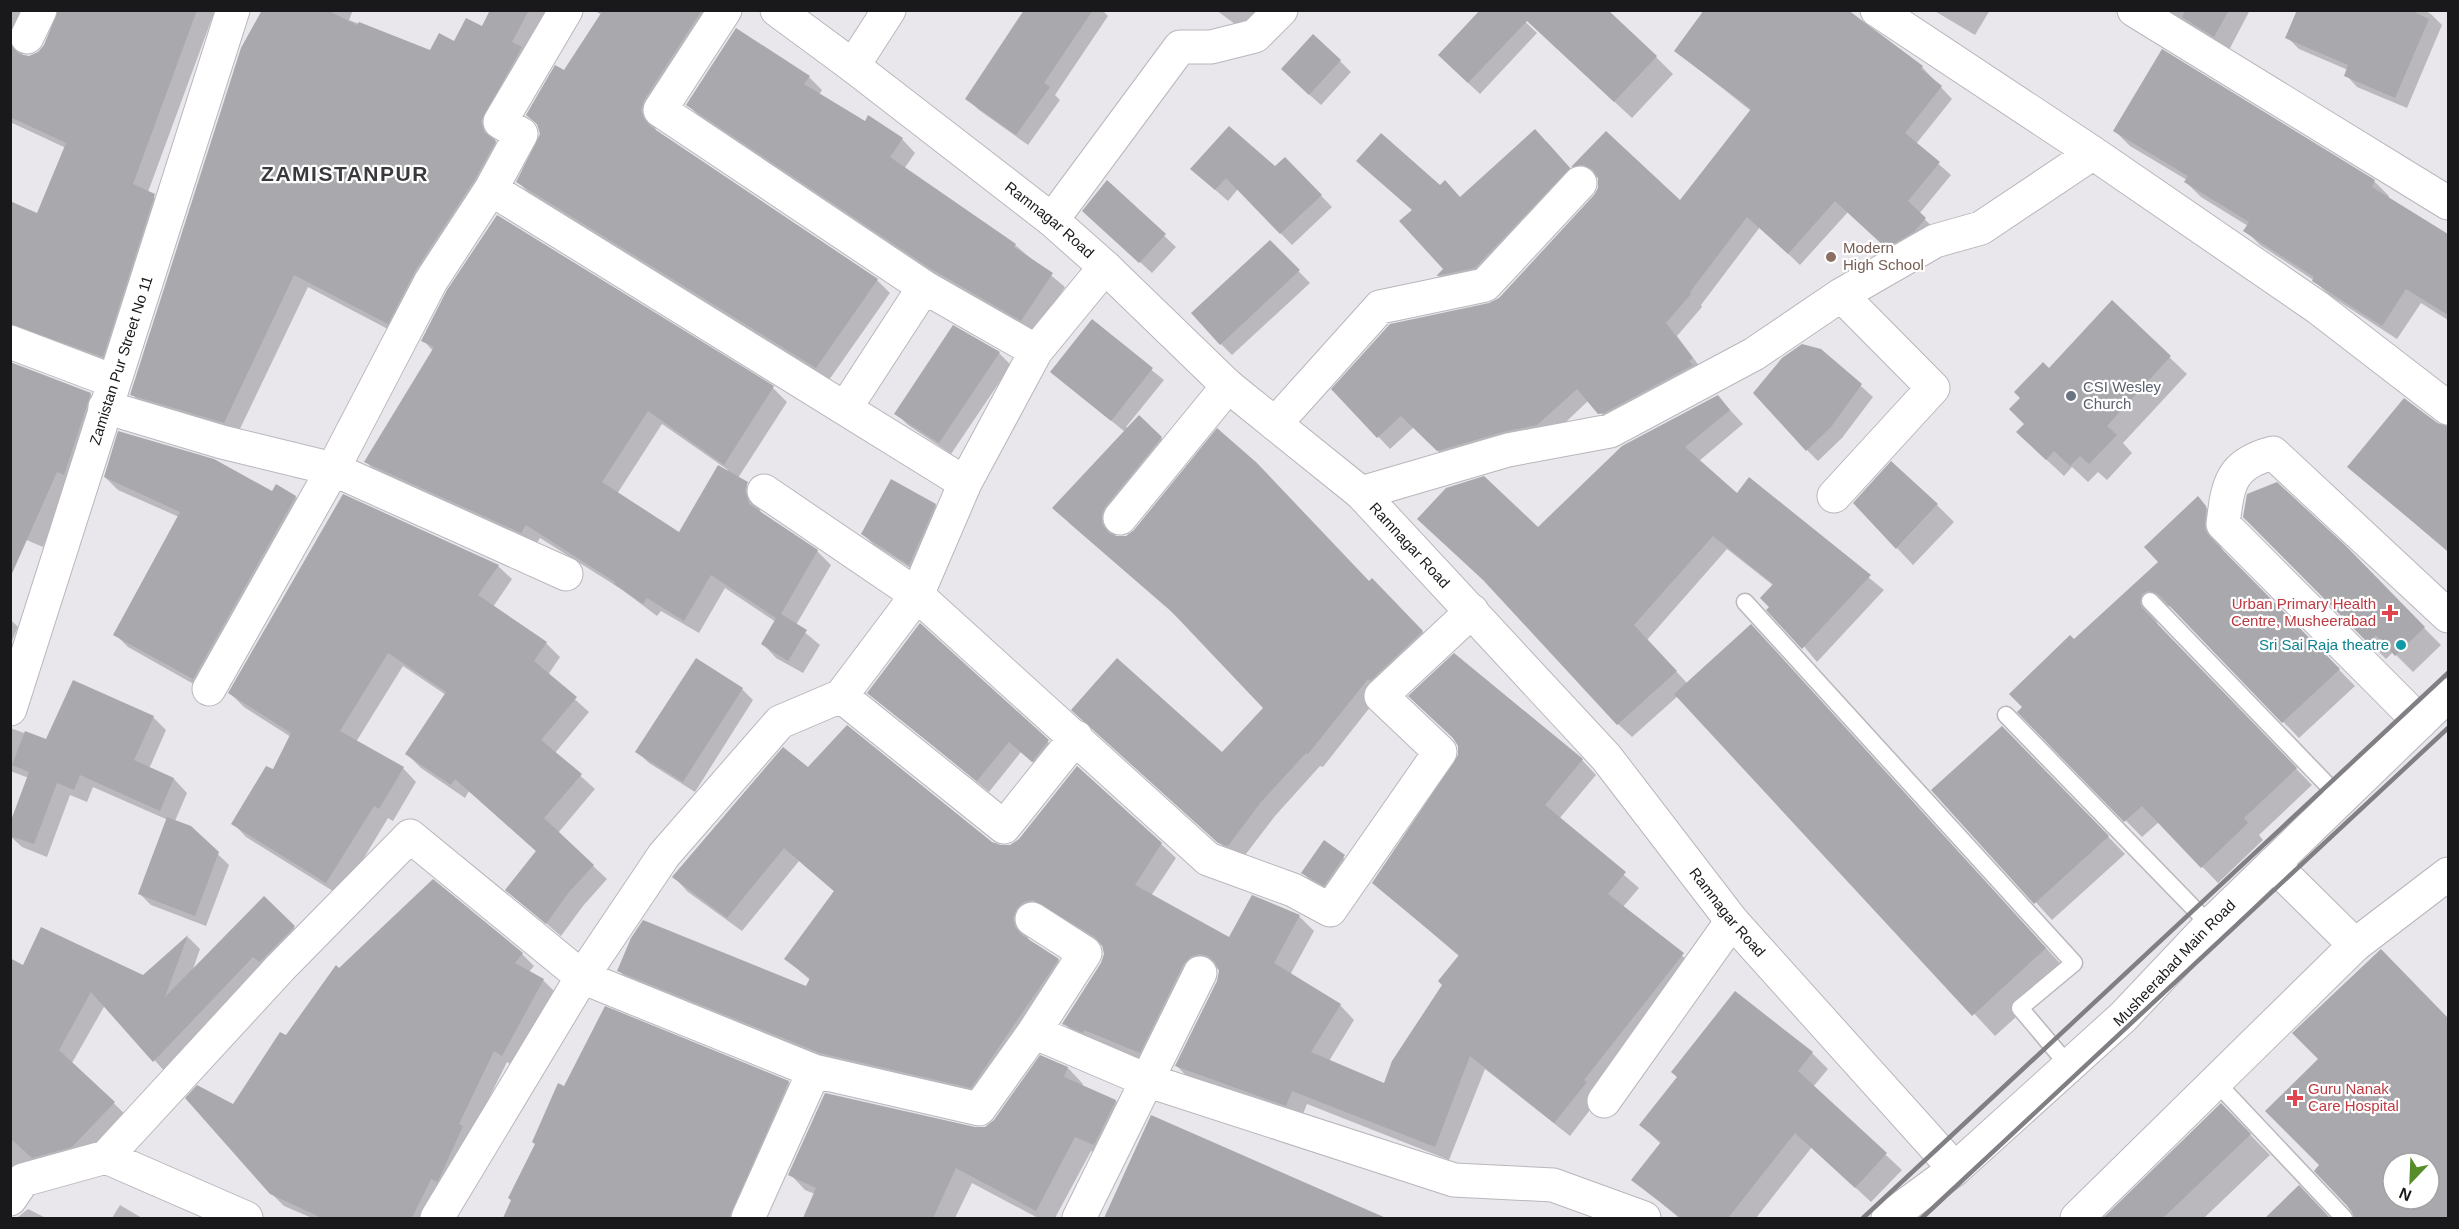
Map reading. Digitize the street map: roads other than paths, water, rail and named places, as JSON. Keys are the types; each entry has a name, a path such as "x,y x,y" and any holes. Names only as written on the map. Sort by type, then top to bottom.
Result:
{"street":[{"name":"Zamistan Pur Street No 11","path":"10,709 233,10"},
{"path":"209,688 333,469 431,281 491,189 522,134 500,122 566,10"},
{"path":"725,10 660,110 924,286 1036,351"},
{"name":"Ramnagar Road","path":"777,10 1052,220 1105,267 1228,386 1360,493 1606,757 1732,921 1955,1169"},
{"path":"853,66 889,10"},
{"path":"1052,220 1180,47 1211,47 1255,36 1281,10"},
{"path":"1877,10 2093,153 2317,307 2448,408"},
{"path":"2134,10 2448,203"},
{"path":"1360,493 1508,450 1610,431 1754,354 1841,295 1935,241 1981,228 2093,153"},
{"path":"1275,424 1380,307 1485,285 1580,183"},
{"path":"491,189 846,407 965,483"},
{"path":"437,1218 582,977 664,855 780,722 841,696 917,595 965,483 1036,351 1105,267"},
{"path":"846,407 924,286"},
{"path":"1834,496 1933,388 1841,295"},
{"path":"10,342 109,394 222,442 333,469 566,574"},
{"path":"1120,518 1228,386"},
{"path":"2420,722 2223,524 2228,485 2241,466 2257,457 2273,453 2448,616"},
{"path":"764,491 917,595 1208,859 1293,890 1330,910 1440,752 1381,696 1472,611"},
{"name":"Musheerabad Main Road","path":"1888,1218 1955,1169 2123,1017 2210,925 2448,694"},
{"path":"841,696 1004,827 1076,737"},
{"path":"15,1185 106,1157 280,967 410,836 582,977 814,1071 979,1109 1034,1032 1085,953 1032,919"},
{"path":"2273,864 2355,945"},
{"path":"2077,1218 2355,945 2447,883"},
{"path":"1604,1101 1732,921"},
{"path":"1079,1218 1200,973"},
{"path":"1034,1032 1146,1080 1454,1180 1553,1185 1644,1218"},
{"path":"748,1218 814,1071"},
{"path":"106,1157 246,1218"}],"lane":[{"path":"2150,601 2340,798"},
{"path":"1745,602 2073,963 2020,1008 2068,1066"},
{"path":"2006,715 2210,925"},
{"path":"2215,1081 2344,1218"}],"railway":[{"path":"1863,1218 2448,673"},
{"path":"1922,1218 2448,728"}],"place":[{"name":"Modern High School","path":"1831,257"},
{"name":"CSI Wesley Church","path":"2071,396"},
{"name":"Urban Primary Health Centre, Musheerabad","path":"2390,613"},
{"name":"Sri Sai Raja theatre","path":"2401,645"},
{"name":"Guru Nanak Care Hospital","path":"2295,1098"}],"district":[{"name":"ZAMISTANPUR","path":"345,174"}]}
